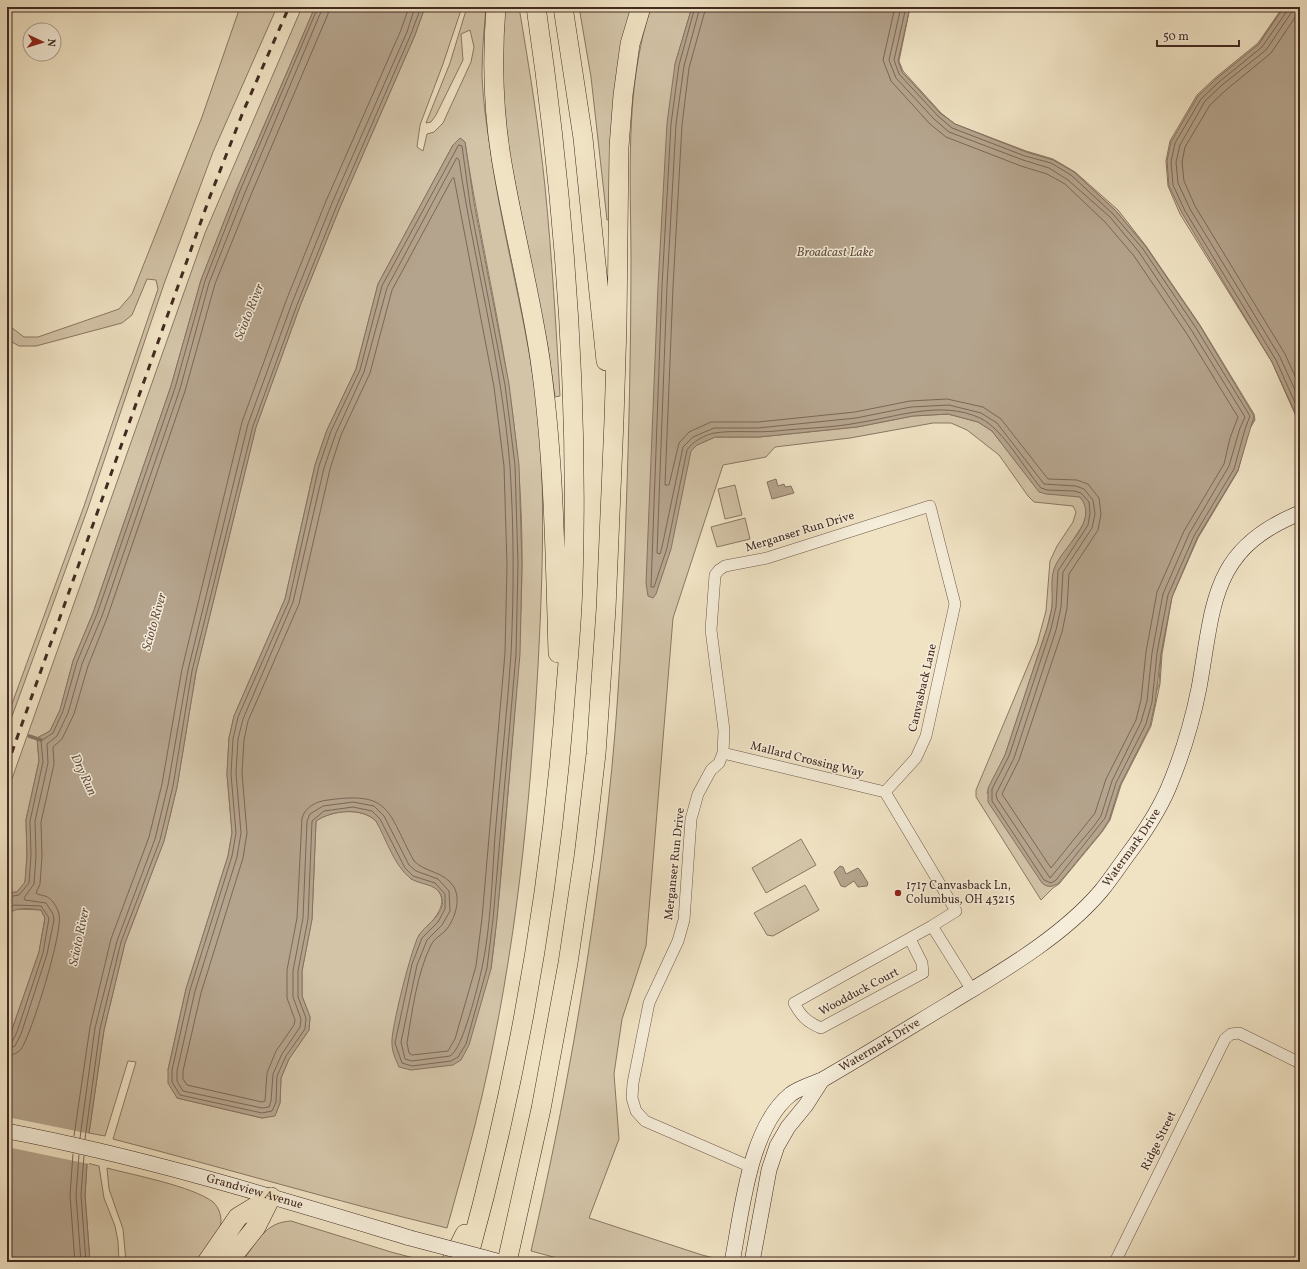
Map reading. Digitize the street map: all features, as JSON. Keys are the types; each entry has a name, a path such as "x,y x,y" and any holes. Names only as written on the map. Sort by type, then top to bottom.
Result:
{"highway":[{"path":"496,7 493,45 493,74 501,156 540,357 548,421 553,493 560,764"},
{"path":"467,1262 486,1194 505,1109 547,880 560,764 573,585 574,451 563,231 548,88 536,7"},
{"path":"563,7 582,138 614,420"},
{"path":"506,1261 541,1109 568,963 584,856 596,754 606,609 614,420 617,325 619,147 623,95 630,44 641,7"},
{"path":"451,1262 486,1194"},
{"path":"207,1262 238,1217 271,1197"},
{"path":"228,1262 256,1227 271,1197"}],"street":[{"name":"Merganser Run Drive","path":"751,1167 645,1121 636,1110 632,1098 633,1083 649,1002 678,941 684,920 692,813 698,794 711,770 719,763 723,753 724,730 711,630 714,582 719,570 725,566 767,558 930,506"},
{"name":"Canvasback Lane","path":"885,792 916,758 926,736 955,604 930,506"},
{"name":"Watermark Drive","path":"732,1262 755,1148 770,1117 792,1093 822,1080 1018,961 1078,913 1101,892 1147,829 1167,792 1179,762 1188,735 1199,685 1210,616 1221,581 1229,567 1247,544 1271,526 1300,513"},
{"name":"Mallard Crossing Way","path":"723,753 885,792"},
{"path":"885,792 956,911 932,926 972,990"},
{"name":"Woodduck Court","path":"910,939 922,963 923,973 821,1028 808,1023 799,1013 794,1003 932,926"},
{"name":"Ridge Street","path":"1115,1262 1225,1039 1231,1034 1239,1033 1300,1063"},
{"name":"Watermark Drive","path":"752,1262 769,1170 777,1146 788,1127 806,1105 822,1080"},
{"name":"Grandview Avenue","path":"7,1131 62,1141 141,1160 410,1238 506,1261"}],"shaded area":[{"path":"240,7 277,7 213,152 164,284 88,508 7,730 7,712 9,712 84,506 158,289 156,280 147,279 132,315 122,323 36,346 19,346 7,339 7,324 24,337 38,337 119,309 132,294 202,117"},
{"path":"302,7 315,7 236,191 201,280 171,386 93,613 73,661 60,710 50,731 37,738 39,761 26,820 27,855 25,883 17,892 7,893 7,793 205,233"},
{"path":"425,7 462,7 443,64 420,125 417,147 423,151 427,134 434,132 443,123 471,62 474,47 470,30 461,34 463,60 436,115 431,122 426,123 450,63 467,7 486,7 482,66 485,108 498,195 532,367 537,402 542,465 542,580 538,666 531,774 519,882 504,990 494,1043 474,1129 447,1228 363,1207 113,1139 136,1062 128,1061 105,1136 89,1133 104,1030 125,943 164,841 177,787 196,672 256,427 300,306 340,207 415,35","holes":["460,138 465,142 508,383 514,423 521,500 522,573 517,683 502,862 491,969 419,935 439,912 442,898 439,892 432,886 411,879 376,821 370,817 355,812 338,812 330,814 316,821 312,919 302,971 302,996 310,1017 309,1030 289,1059 281,1078 280,1103 275,1115 262,1118 177,1098 168,1070 186,989 228,856 232,833 227,774 229,738 234,716 285,599 315,465 327,430 356,369 378,284 453,145"]},
{"path":"504,7 519,7 540,142 550,239 557,344 560,396 555,397 548,348 508,148 501,74"},
{"path":"579,7 632,7 610,220 607,220 591,77"},
{"path":"651,7 692,7 675,64 691,451 697,445 715,437 759,437 857,427 913,416 948,414 978,422 992,431 1034,485 1080,497 1085,504 1087,512 1084,523 1054,570 1052,607 1047,628 1005,755 987,793 1109,820 1120,785 1159,684 1161,654 1171,597 1197,538 1238,470 1248,430 1254,420 1146,247 1116,211 1074,172 1053,160 1026,152 955,124 1026,151 1053,159 1075,172 1118,210 1146,246 1200,325 1254,414 1255,420 1249,430 1238,471 1198,538 1172,597 1162,654 1160,684 1151,726 1121,785 1110,820 1102,832 1059,884 1041,900 976,797 976,790 1037,644 1046,611 1050,561 1057,546 1073,522 1076,512 1073,506 1034,502 1028,496 999,455 967,430 951,423 933,423 850,438 775,447 766,457 723,465 673,618 646,946 622,1019 614,1074 619,1139 589,1218 702,1255 726,1261 572,1262 531,1251 555,1140 576,1029 594,917 612,769 622,624 628,452 631,326 631,134 636,70 642,38"},
{"path":"910,7 899,61 903,71 941,113 955,124 940,113 902,72 898,61"},
{"path":"1283,7 1259,44 1216,79 1229,290 1272,362 1180,214 1168,186 1166,161 1170,141 1197,95 1215,78 1258,43"},
{"path":"735,485 742,515 725,519 718,489"},
{"path":"745,518 750,539 717,547 711,527"},
{"path":"801,839 816,865 766,893 752,868"},
{"path":"805,885 819,910 773,936 767,935 754,913"},
{"path":"14,909 41,910 45,918 39,952 7,1044 7,914"},
{"path":"87,1163 99,1166 104,1198 115,1226 118,1241 119,1262 90,1262 85,1195"},
{"path":"107,1168 177,1186 203,1196 213,1202 220,1213 221,1224 216,1236 200,1262 126,1262 123,1229 109,1189"},
{"path":"291,1221 391,1252 429,1262 242,1262 257,1241 268,1229 282,1222"}],"water":[{"name":"Scioto River","path":"315,7 425,7 415,35 340,207 300,306 256,427 196,672 177,787 164,841 125,943 104,1030 89,1133 85,1195 90,1262 7,1262 7,1044 39,952 45,918 41,910 32,909 19,909 7,914 7,893 17,892 25,882 27,855 26,820 39,761 37,738 50,731 60,710 73,661 93,613 171,386 201,280 236,191"},
{"name":"Broadcast Lake","path":"692,7 910,7 898,61 902,72 940,113 955,124 1026,152 1053,160 1074,172 1116,211 1146,247 1200,326 1254,416 1238,470 1197,538 1172,597 1161,654 1155,703 1150,726 1120,785 1109,820 1102,831 1059,883 1048,886 1042,883 988,802 988,788 1005,755 1051,615 1054,569 1058,560 1083,525 1086,516 1085,506 1080,497 1039,492 992,431 978,422 948,414 913,416 857,427 759,437 715,437 697,445 691,451 671,549 656,594 653,598 648,596 646,583 658,286 667,123 675,64"},
{"path":"1284,7 1300,7 1300,423 1272,362 1182,213 1169,186 1167,161 1171,142 1198,96 1216,79 1259,44"},
{"path":"460,138 465,142 474,203 509,384 519,465 522,564 520,654 497,919 491,969 469,1045 461,1060 453,1065 411,1070 399,1067 394,1056 392,1036 402,989 419,935 436,917 442,907 441,895 435,888 414,880 404,873 395,859 376,821 363,814 355,812 338,812 316,821 312,919 302,971 302,996 310,1017 309,1030 289,1059 281,1078 280,1103 275,1116 262,1118 177,1098 168,1083 168,1070 186,989 228,856 232,833 227,774 229,738 234,716 285,599 315,465 327,430 356,369 378,284 453,145"},
{"path":"776,479 778,486 784,484 785,487 791,486 794,493 772,499 767,482"},
{"path":"840,866 843,867 846,874 858,868 868,883 867,886 858,887 854,881 845,887 841,886 834,872"}],"pier":[{"path":"7,1117 91,1134 89,1164 7,1147"}],"waterway":[{"name":"Dry Run","path":"29,736 41,740"}],"railway":[{"path":"7,766 209,199 243,112 289,7"}],"place":[{"name":"1717 Canvasback Ln, Columbus, OH 43215","path":"898,893"}]}
